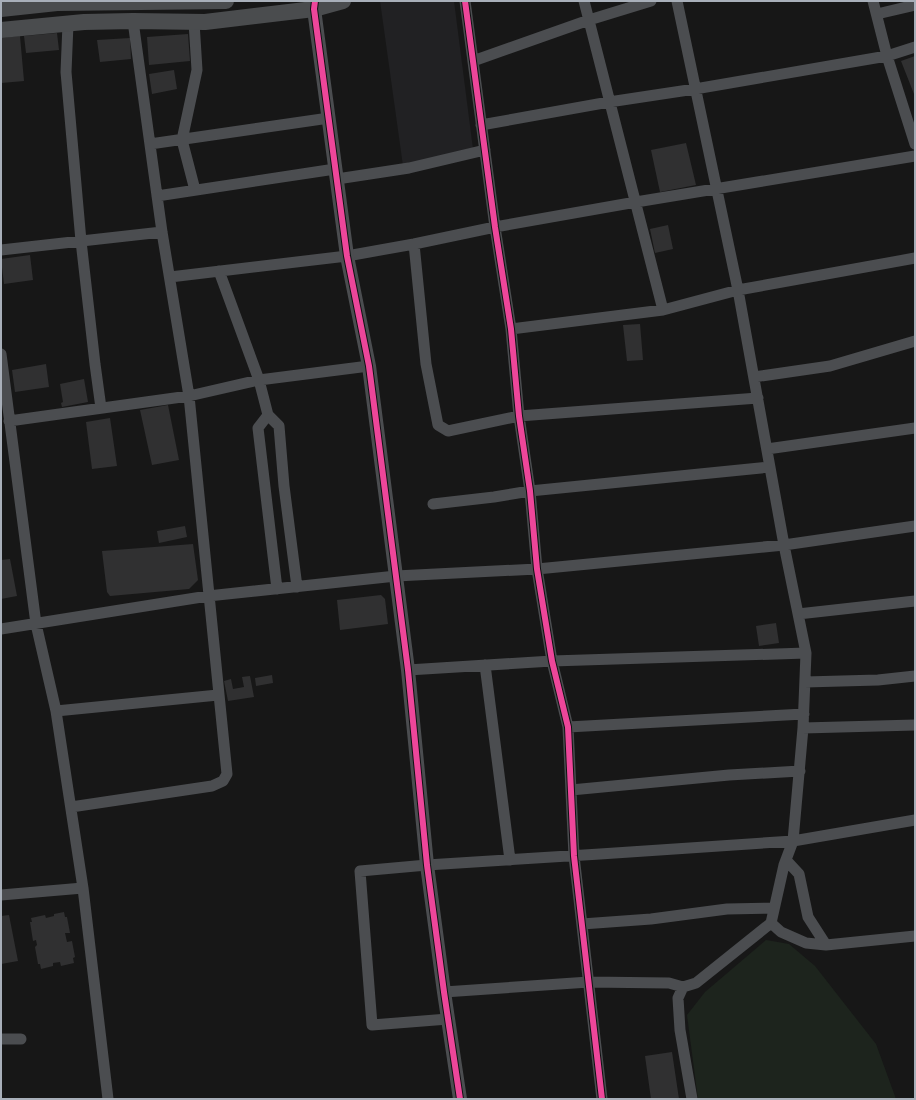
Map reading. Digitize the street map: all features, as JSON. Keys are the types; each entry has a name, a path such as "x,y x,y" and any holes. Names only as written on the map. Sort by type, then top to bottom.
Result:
{"main road":[{"path":"1,10 57,2 223,1"},
{"path":"1,30 84,22 205,22 342,1"}],"street":[{"path":"465,1 494,227 511,329 530,491 537,569 552,661 568,727 574,856 602,1099"},
{"path":"584,1 663,310"},
{"path":"473,61 589,20 651,1"},
{"path":"444,992 589,982 669,983 683,987 696,983 771,923 786,860 793,841 804,714 806,653 784,545 738,290 677,1"},
{"path":"873,1 887,56 915,144"},
{"path":"315,5 347,256 369,366 408,670 427,865 460,1099"},
{"path":"876,14 915,5"},
{"path":"71,807 212,786 223,781 227,774 189,396 162,232 133,21"},
{"path":"194,22 197,70 182,140 195,190"},
{"path":"68,24 66,72 81,241 94,364 101,408"},
{"path":"481,125 609,102 695,89 887,56 915,47"},
{"path":"150,144 329,118"},
{"path":"157,196 195,190 336,174 409,168 485,150"},
{"path":"170,277 347,256 494,227 636,202 915,156"},
{"path":"1,250 162,232"},
{"path":"414,244 426,364 438,425 448,431 520,416 758,398"},
{"path":"511,329 663,310 738,290 915,258"},
{"path":"218,271 259,380 268,415 279,426 284,486 297,587"},
{"path":"754,377 830,366 915,341"},
{"path":"1,354 36,624 56,711 83,888 108,1099"},
{"path":"9,421 189,396 259,380 369,366"},
{"path":"268,415 258,428 277,589"},
{"path":"767,449 915,428"},
{"path":"433,504 530,491 770,467"},
{"path":"1,629 208,596 396,576 537,569 784,545 915,526"},
{"path":"798,614 915,601"},
{"path":"408,670 552,661 806,653"},
{"path":"484,665 510,860"},
{"path":"805,682 878,680 915,676"},
{"path":"56,711 218,695"},
{"path":"568,727 804,714"},
{"path":"803,728 915,724"},
{"path":"571,790 729,774 800,771"},
{"path":"448,1019 372,1025 360,871 427,865 793,841 915,820"},
{"path":"786,860 799,874 808,917 826,945"},
{"path":"1,895 83,888"},
{"path":"582,924 651,919 727,908 774,908"},
{"path":"771,923 781,932 806,943 826,945 915,936"},
{"path":"683,987 678,998 680,1030 692,1099"},
{"path":"1,1039 21,1039"}],"shaded area":[{"path":"380,1 454,1 473,149 403,166"},
{"path":"766,940 789,944 815,966 876,1044 896,1099 698,1099 687,1015 705,992"}],"building":[{"path":"57,33 59,50 26,53 24,36"},
{"path":"188,34 190,61 149,65 147,37"},
{"path":"20,36 24,81 1,83 1,38"},
{"path":"130,38 131,59 100,62 97,40"},
{"path":"915,56 915,93 914,94 901,61"},
{"path":"174,70 177,89 152,94 149,74"},
{"path":"686,143 696,185 660,192 651,150"},
{"path":"668,225 673,249 655,253 650,229"},
{"path":"30,255 33,280 4,284 1,259"},
{"path":"640,324 643,360 627,361 623,325"},
{"path":"46,364 49,387 15,392 12,370"},
{"path":"84,379 88,402 62,407 61,403 63,402 60,384"},
{"path":"168,405 179,460 152,465 140,410"},
{"path":"110,418 117,466 92,469 86,422"},
{"path":"185,526 187,537 159,543 157,531"},
{"path":"193,544 198,580 189,589 110,596 107,592 102,551"},
{"path":"10,559 17,596 1,599 1,560"},
{"path":"381,595 385,599 388,624 340,630 337,600"},
{"path":"776,623 779,643 759,646 756,626"},
{"path":"272,675 273,683 256,686 255,678"},
{"path":"250,676 254,697 228,701 224,681 231,679 233,689 244,687 242,677"},
{"path":"64,912 65,917 67,917 70,933 65,933 67,942 72,941 75,957 73,958 74,963 61,966 60,962 53,963 53,966 41,969 40,964 38,964 35,947 37,945 36,940 33,941 30,922 32,922 31,918 45,915 46,918 54,916 54,914"},
{"path":"9,915 18,961 1,964 1,916"},
{"path":"672,1052 679,1099 651,1099 645,1056"}],"cycle path":[{"path":"315,1 314,9 347,256 369,366 408,670 427,865 460,1099"},
{"path":"465,1 495,227 511,329 519,416 530,491 537,569 552,661 568,727 574,856 602,1099"}]}
